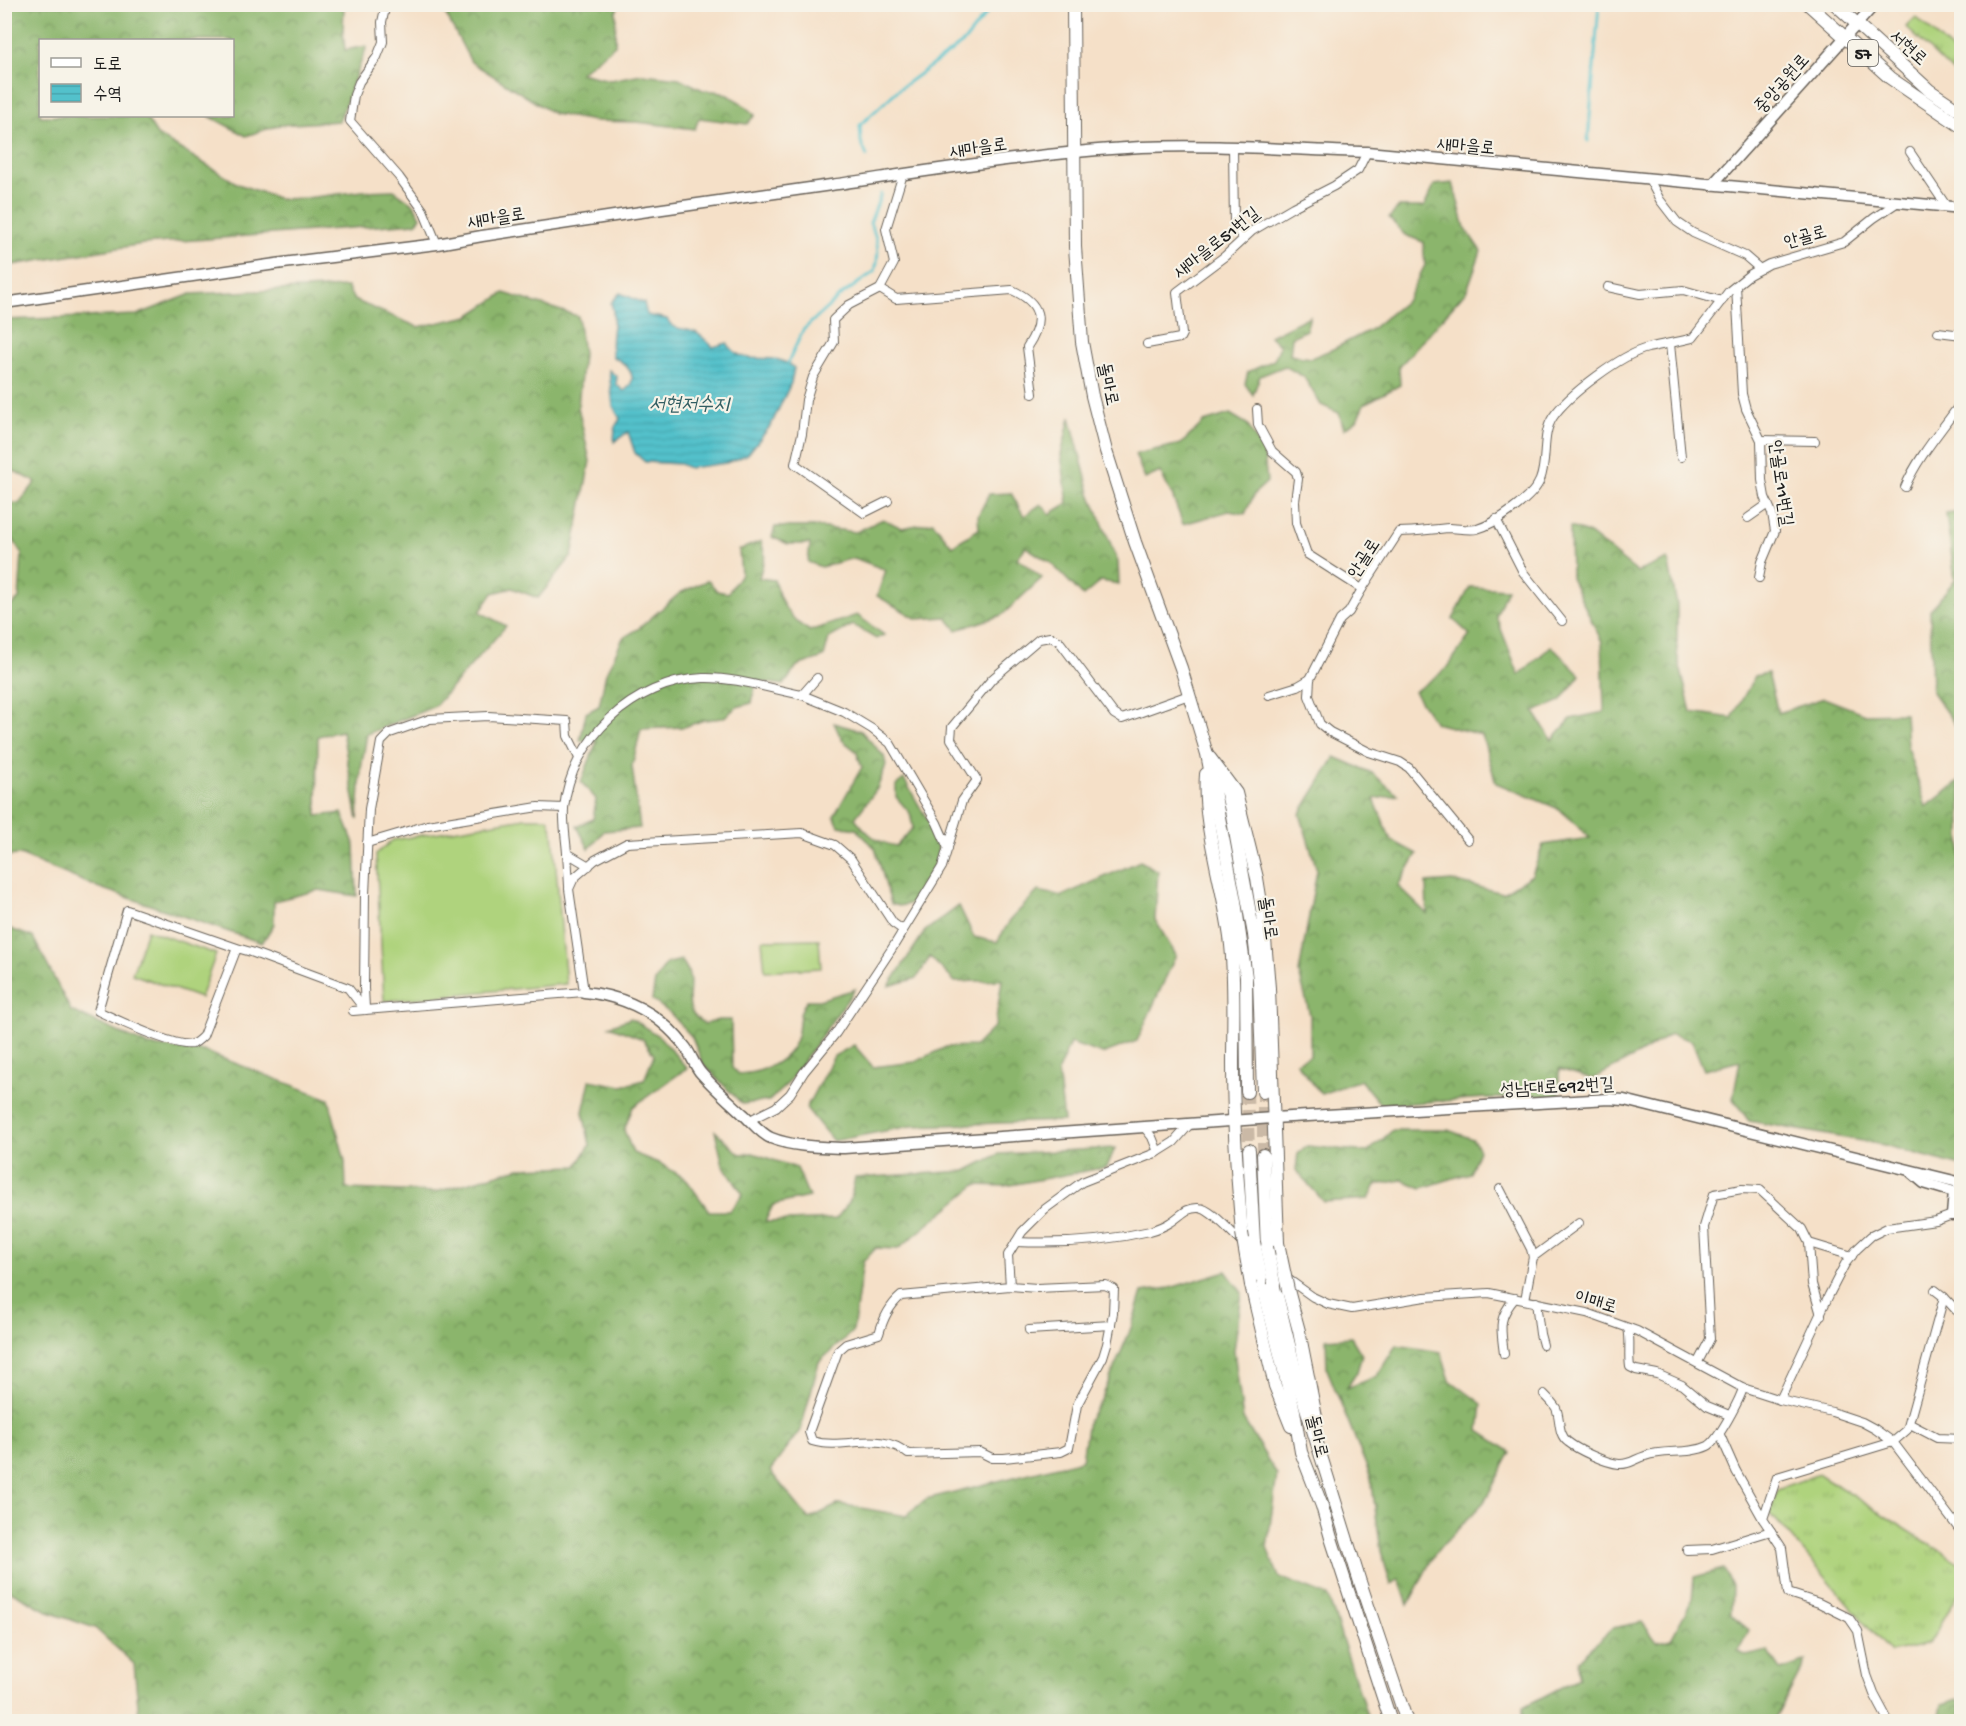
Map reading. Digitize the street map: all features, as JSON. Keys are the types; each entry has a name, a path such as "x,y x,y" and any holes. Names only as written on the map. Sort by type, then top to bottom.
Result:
{"main road":[{"name":"돌마로","path":"1073,4 1075,247 1082,342 1092,396 1135,542 1189,695 1207,754 1233,891 1246,977 1247,1092"},
{"name":"서현로","path":"1808,4 1890,78 1962,127"},
{"name":"서현로","path":"1835,4 1929,90 1962,112"},
{"name":"돌마로","path":"1207,754 1227,793 1240,851 1254,935 1259,980 1263,1092"},
{"path":"1207,754 1236,793 1257,878 1263,915 1268,978 1278,1243 1308,1374 1324,1464"},
{"path":"1207,754 1204,796 1224,903 1233,972 1234,1121 1242,1233 1256,1281"},
{"name":"돌마로","path":"1249,1150 1256,1281 1294,1411 1301,1452 1322,1506 1391,1722"},
{"name":"돌마로","path":"1263,1155 1267,1247 1298,1382 1360,1582 1407,1722"}],"street":[{"path":"386,4 382,22 383,42 377,57 359,82 354,95 350,121 399,177 423,210 437,244"},
{"name":"중앙공원로","path":"1712,184 1875,4"},
{"path":"1233,146 1234,225 1243,238"},
{"name":"새마을로","path":"4,303 283,263 437,244 903,174 1075,152 1164,147 1233,146 1367,152 1962,208"},
{"name":"새마을로51번길","path":"1147,344 1180,338 1182,334 1177,292 1225,256 1243,238 1358,170 1367,152"},
{"path":"1910,152 1947,207"},
{"path":"888,501 864,513 795,464 802,434 806,400 811,385 834,342 832,320 849,305 880,288 894,263 886,229 903,174"},
{"path":"1649,179 1660,200 1677,222 1693,233 1745,256 1760,269"},
{"name":"안골로","path":"1310,680 1340,620 1349,612 1399,532 1446,528 1476,530 1521,504 1533,492 1541,479 1546,438 1551,420 1560,408 1619,361 1646,348 1693,338 1736,286 1760,269 1769,264 1844,242 1898,202"},
{"name":"안골로11번길","path":"1736,286 1742,394 1746,409 1761,440 1762,480 1775,531 1762,562 1759,578"},
{"path":"1608,287 1641,294 1683,290 1722,301"},
{"path":"880,288 896,299 1012,290 1025,296 1033,303 1039,318 1034,336 1027,347 1033,394"},
{"path":"1938,332 1962,336"},
{"path":"1670,344 1681,457"},
{"path":"1905,488 1930,443 1962,401"},
{"path":"1257,409 1258,425 1272,452 1296,472 1298,479 1295,501 1296,523 1306,554 1362,589"},
{"path":"1761,440 1815,441"},
{"path":"1748,518 1768,504"},
{"path":"1496,519 1523,572 1562,621"},
{"path":"750,1120 776,1107 790,1094 804,1072 837,1033 942,867 962,801 977,780 951,739 952,727 992,679 1039,639 1050,637 1059,641 1114,714 1122,718 1189,695"},
{"path":"353,1011 584,992 569,889 564,808 572,773 579,758 603,724 629,702 666,685 703,678 735,681 802,695 844,712 890,743 937,823 948,848"},
{"path":"802,695 817,678"},
{"path":"1269,695 1310,680 1309,696 1320,724 1330,732 1369,752 1400,762 1409,768 1468,840"},
{"path":"365,1010 369,809 381,742 390,733 430,719 488,716 567,721 568,736 579,758"},
{"path":"368,843 428,825 538,807 564,808"},
{"path":"569,889 574,878 589,866 627,843 802,833 835,845 851,859 893,923 903,930"},
{"path":"567,853 589,866"},
{"path":"237,948 203,1036 194,1044 183,1045 125,1024 98,1011 127,910 237,948 348,988 365,1010"},
{"name":"성남대로692번길","path":"584,992 600,993 627,1000 646,1010 686,1048 698,1070 750,1120 769,1137 796,1145 844,1148 1273,1118 1624,1100 1962,1183"},
{"path":"1010,1286 1008,1255 1022,1232 1045,1209 1082,1182 1158,1152 1174,1142 1190,1124"},
{"path":"1144,1127 1152,1137 1158,1152"},
{"path":"1780,1400 1829,1295 1852,1256 1871,1236 1887,1228 1936,1221 1957,1214 1954,1192 1924,1183 1909,1170"},
{"path":"1500,1189 1532,1249 1533,1257 1525,1300"},
{"path":"1698,1362 1710,1339 1704,1227 1714,1194 1742,1189 1760,1190 1802,1228 1809,1243 1812,1284 1821,1315"},
{"name":"이매로","path":"1016,1242 1112,1238 1152,1230 1172,1222 1186,1210 1200,1208 1209,1211 1269,1266 1312,1297 1328,1304 1352,1309 1425,1297 1486,1293 1587,1313 1656,1340 1743,1388 1857,1420 1875,1429 1893,1442 1962,1533"},
{"path":"1533,1257 1579,1223"},
{"path":"1809,1243 1852,1256"},
{"path":"1105,1285 1114,1288 1115,1299 1111,1325 1103,1357 1077,1405 1069,1448 1061,1452 992,1458 981,1452 971,1451 908,1454 898,1445 884,1441 830,1444 812,1440 809,1432 838,1351 846,1344 879,1334 882,1321 893,1303 901,1296 1010,1286 1037,1288 1105,1285"},
{"path":"1935,1290 1956,1310"},
{"path":"1763,1519 1777,1477 1893,1442 1907,1430 1944,1297"},
{"path":"1504,1354 1503,1311 1515,1298"},
{"path":"1536,1302 1543,1345"},
{"path":"1029,1330 1111,1325"},
{"path":"1628,1328 1631,1343 1628,1355 1630,1366 1682,1385 1697,1400 1729,1415"},
{"path":"1544,1394 1556,1408 1561,1432 1566,1441 1618,1464 1632,1462 1645,1455 1709,1446 1720,1435 1729,1415 1740,1399 1743,1388"},
{"path":"1910,1424 1937,1438 1962,1439"},
{"path":"1720,1435 1736,1471 1782,1548 1788,1593 1819,1602 1849,1618 1858,1631 1867,1675 1874,1694 1889,1722"},
{"path":"1687,1550 1712,1549 1771,1531"}],"green space":[{"path":"5,5 344,5 345,50 367,46 339,121 279,125 246,136 211,117 234,117 234,39 39,39 39,117 146,117 157,135 238,184 280,199 394,190 414,204 421,217 416,223 143,244 5,266"},
{"path":"441,5 619,5 616,12 615,45 580,73 610,80 642,74 679,78 703,90 722,92 740,102 755,115 747,124 699,118 695,129 637,122 594,121 554,114 471,62"},
{"path":"1916,17 1961,59 1961,80 1906,27"},
{"path":"1453,183 1465,228 1481,251 1467,290 1399,367 1400,385 1364,404 1357,420 1344,429 1339,413 1321,405 1304,377 1285,366 1260,376 1253,395 1245,384 1248,372 1274,360 1280,346 1270,336 1310,316 1306,330 1292,337 1290,355 1311,358 1370,330 1407,300 1425,265 1423,242 1405,235 1389,218 1399,207 1424,207 1434,185"},
{"path":"347,287 354,300 418,327 469,316 504,293 578,316 583,354 578,407 590,461 572,556 538,598 512,588 493,593 480,612 506,626 435,706 367,734 361,769 358,820 342,731 318,736 317,816 342,813 355,846 357,896 319,890 274,901 274,924 262,943 97,887 20,855 5,856 5,610 19,599 22,554 5,526 5,504 19,503 36,482 12,470 5,477 5,320 137,315 191,294"},
{"path":"1230,414 1247,424 1264,454 1267,482 1255,493 1245,514 1229,511 1183,524 1160,472 1145,479 1135,454 1181,444 1204,422"},
{"path":"1070,417 1090,493 1118,562 1119,584 1101,581 1083,596 1051,563 1026,547 1017,558 1042,578 1002,615 957,630 946,617 917,619 877,596 886,570 854,558 821,567 808,562 810,544 788,544 772,537 775,527 817,527 856,532 883,519 902,528 933,522 952,546 979,529 978,516 989,494 1011,493 1024,516 1041,504 1050,514 1068,503 1061,455"},
{"path":"1961,512 1961,733 1932,692 1930,610 1955,580 1946,514"},
{"path":"1570,527 1588,533 1637,572 1668,559 1677,605 1677,654 1691,712 1732,718 1755,676 1768,673 1778,713 1824,698 1865,714 1905,713 1907,747 1926,807 1960,781 1961,733 1961,1166 1884,1145 1749,1121 1733,1099 1740,1061 1704,1070 1692,1041 1671,1034 1593,1079 1559,1069 1559,1098 1487,1098 1381,1105 1360,1080 1321,1094 1296,1062 1310,1056 1310,1015 1299,973 1317,870 1300,814 1335,757 1372,773 1398,795 1374,799 1391,840 1417,854 1398,886 1427,914 1426,883 1452,881 1503,893 1532,875 1543,845 1590,838 1559,809 1496,783 1482,735 1435,723 1414,692 1445,670 1470,635 1453,619 1470,587 1507,589 1496,616 1519,675 1551,646 1580,675 1561,701 1534,712 1552,740 1571,719 1604,712 1602,642 1571,578"},
{"path":"761,541 765,556 759,578 774,580 786,610 802,626 810,631 857,615 884,635 876,639 853,625 829,638 824,657 797,666 784,685 756,681 752,703 737,707 723,718 704,720 684,727 641,729 632,766 640,828 604,831 589,849 577,826 593,819 596,799 581,782 597,741 580,741 586,713 599,706 606,673 623,638 638,629 680,593 708,580 717,591 728,593 741,574 739,550"},
{"path":"834,723 861,731 884,756 886,765 877,789 855,818 864,829 877,840 896,846 913,828 910,813 896,797 896,785 904,779 935,833 939,856 914,903 899,906 891,904 875,848 856,829 839,826 834,816 862,767 856,751 842,740"},
{"path":"525,818 548,818 553,832 566,984 384,1001 376,854 393,840"},
{"path":"1140,861 1158,871 1155,920 1176,955 1137,1041 1102,1054 1070,1043 1058,1071 1064,1121 911,1126 833,1141 806,1108 834,1056 854,1045 873,1067 915,1062 946,1047 975,1046 995,1026 1002,980 955,982 930,957 917,978 889,986 925,931 959,906 974,937 997,942 1011,919 1038,891 1062,896"},
{"path":"5,927 33,937 71,1011 149,1046 203,1051 329,1099 345,1161 346,1189 436,1192 519,1168 577,1166 590,1145 583,1112 590,1080 622,1086 644,1080 654,1055 643,1039 609,1026 631,1018 660,1037 687,1068 633,1107 624,1130 633,1153 661,1164 686,1179 709,1211 730,1211 743,1194 723,1165 715,1131 740,1154 753,1153 797,1168 809,1197 773,1205 765,1222 836,1219 850,1201 855,1178 966,1171 999,1154 1115,1148 1107,1167 1005,1186 976,1185 898,1249 876,1248 863,1262 853,1331 819,1362 801,1429 770,1471 809,1519 839,1504 906,1516 926,1499 1082,1460 1088,1420 1101,1400 1131,1328 1142,1292 1170,1288 1226,1271 1242,1293 1234,1350 1243,1419 1277,1475 1267,1548 1279,1577 1328,1596 1369,1721 145,1721 139,1716 134,1664 95,1628 51,1613 5,1588"},
{"path":"147,930 216,954 200,998 132,974"},
{"path":"819,939 821,968 765,971 762,940"},
{"path":"681,960 690,978 689,1002 696,1017 705,1024 718,1020 731,1020 732,1068 739,1074 767,1068 784,1057 795,1042 801,1012 807,1000 819,1000 855,989 787,1084 769,1101 742,1104 703,1064 692,1037 670,1013 652,1000 655,981 666,964"},
{"path":"1393,1130 1448,1130 1473,1139 1479,1150 1470,1173 1422,1188 1402,1180 1376,1185 1369,1199 1324,1202 1296,1170 1298,1153 1307,1146 1368,1152"},
{"path":"1351,1337 1362,1355 1357,1372 1347,1388 1377,1376 1396,1345 1441,1352 1450,1380 1482,1404 1479,1431 1511,1452 1484,1502 1435,1553 1408,1605 1399,1579 1391,1585 1381,1551 1371,1478 1327,1369 1326,1339"},
{"path":"1819,1474 1961,1564 1961,1589 1929,1644 1891,1653 1770,1513 1777,1489"},
{"path":"1724,1569 1732,1586 1731,1615 1749,1630 1738,1651 1746,1656 1768,1651 1781,1670 1806,1661 1774,1721 1523,1721 1523,1707 1579,1678 1578,1660 1613,1628 1642,1622 1657,1642 1671,1639 1692,1600 1694,1577"},
{"path":"1958,1699 1961,1703 1961,1721 1939,1721 1942,1704"}],"water":[{"name":"서현저수지","path":"620,293 644,303 647,315 667,319 677,328 693,331 713,347 727,343 734,352 742,356 776,359 794,368 791,383 771,425 748,454 726,463 689,468 680,464 645,462 635,453 628,432 614,442 615,427 620,419 613,406 609,370 617,377 616,384 624,391 632,382 628,368 613,357 611,350 613,310 611,303"}],"waterway":[{"path":"867,156 861,142 860,125 899,89 964,42 994,4"},
{"path":"1588,141 1599,4"},
{"path":"788,363 803,330 839,297 875,271 877,247 870,223 881,194"}],"tunnel":[{"path":"1247,1092 1249,1150"},
{"path":"1263,1092 1263,1155"}]}
